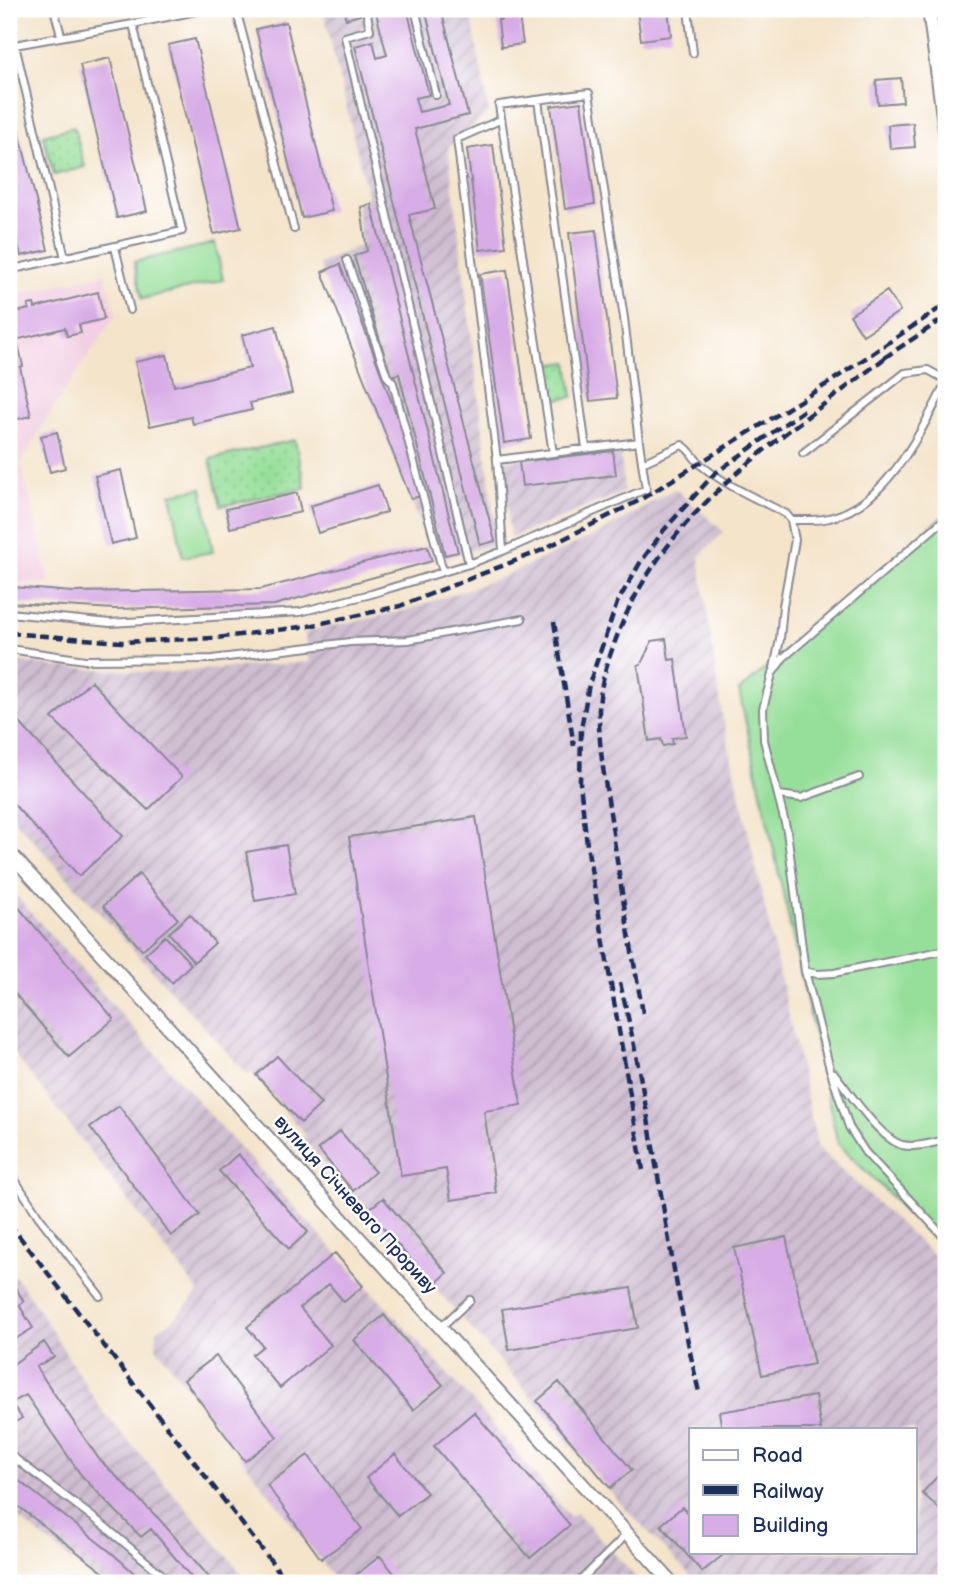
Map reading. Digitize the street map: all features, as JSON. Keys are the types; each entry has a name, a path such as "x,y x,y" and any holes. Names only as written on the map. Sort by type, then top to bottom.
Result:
{"street":[{"path":"929,9 941,70 946,139"},
{"name":"вулиця Січневого Прориву","path":"9,852 672,1583"}],"lane":[{"path":"54,9 61,35"},
{"path":"65,258 12,45 206,9"},
{"path":"236,9 294,229"},
{"path":"366,9 370,30 345,37 469,564"},
{"path":"415,9 436,95"},
{"path":"688,9 693,53"},
{"path":"9,270 182,231 133,24"},
{"path":"9,613 110,623 300,612 469,564 646,489 624,318 589,93 499,104 553,453"},
{"path":"538,100 586,448"},
{"path":"500,120 457,139 497,460 503,551"},
{"path":"115,247 130,310"},
{"path":"347,260 387,376 393,383 443,572"},
{"path":"791,520 828,518 848,510 868,497 892,475 922,429 946,382 928,370 905,373 803,453"},
{"path":"497,460 639,442"},
{"path":"642,463 682,445 699,464 786,514 791,520 795,540 780,639 763,709 764,740 787,831 805,971 830,1069 849,1127 865,1152 946,1239"},
{"path":"772,674 783,658 946,518"},
{"path":"9,649 86,660 212,659 350,642 408,640 522,619"},
{"path":"779,794 801,797 859,777"},
{"path":"805,971 834,973 946,950"},
{"path":"830,1069 886,1136 901,1145 946,1140"},
{"path":"9,1171 39,1217 100,1296"},
{"path":"440,1327 470,1300"},
{"path":"9,1454 103,1525 172,1583"},
{"path":"578,1583 627,1534"}],"shaded area":[{"path":"323,9 470,9 489,112 448,147 497,543 435,561 319,264 361,245 357,203 368,197"},
{"path":"105,274 116,315 51,411 21,464 50,584 9,582 9,296"},
{"path":"620,448 624,492 510,538 503,461"},
{"path":"675,489 724,532 699,556 722,713 818,1148 946,1267 946,1583 697,1583 618,1501 522,1386 303,1139 305,1134 251,1072 247,1074 9,814 9,661 160,673 310,662 304,632 405,611 502,577 602,532"},
{"path":"9,888 218,1124 477,1406 570,1517 577,1513 641,1583 338,1583 156,1347 157,1330 171,1322 199,1292 9,1047"},
{"path":"9,1268 101,1409 250,1583 101,1583 9,1511"}],"green space":[{"path":"74,127 85,167 54,175 43,135"},
{"path":"215,243 223,280 142,299 134,262"},
{"path":"568,362 573,397 552,400 547,365"},
{"path":"295,440 305,488 221,506 210,459"},
{"path":"202,488 213,552 183,557 171,494"},
{"path":"946,514 946,1250 838,1144 739,691"}],"building":[{"path":"343,9 358,9 360,15 346,19"},
{"path":"375,9 407,9 429,95 415,98 419,112 449,105 425,9 441,9 468,115 415,129 435,209 409,215 495,541 480,545 355,46 373,41 377,58 387,55"},
{"path":"500,9 518,9 523,44 501,47 498,20 501,20"},
{"path":"668,9 671,36 641,40 637,11"},
{"path":"865,9 890,9 891,14 865,16"},
{"path":"286,22 332,211 302,218 256,29"},
{"path":"195,39 241,228 214,234 168,45"},
{"path":"110,58 147,211 117,218 80,65"},
{"path":"901,78 903,102 878,104 876,80"},
{"path":"9,90 48,250 21,256 9,206"},
{"path":"581,102 595,204 565,209 551,106"},
{"path":"913,123 915,147 890,149 888,125"},
{"path":"493,145 506,247 480,250 467,149"},
{"path":"371,204 458,552 445,555 399,374 391,376 354,256 367,251 361,207"},
{"path":"596,230 617,398 590,401 569,233"},
{"path":"340,264 402,430 420,496 411,499 322,272"},
{"path":"507,270 531,439 504,443 480,274"},
{"path":"887,291 900,311 863,335 850,315"},
{"path":"98,292 104,319 79,325 81,333 67,336 65,328 11,341 9,314 29,309 28,305 34,304 35,308"},
{"path":"276,326 292,393 250,403 252,410 193,424 191,417 150,426 135,362 167,355 174,386 250,368 242,335"},
{"path":"18,344 23,366 20,367 31,416 9,421 9,346"},
{"path":"57,432 65,468 50,472 41,436"},
{"path":"613,451 616,475 522,486 519,462"},
{"path":"121,470 136,538 111,544 95,476"},
{"path":"378,485 387,512 318,533 310,506"},
{"path":"297,493 301,512 230,528 226,509"},
{"path":"427,546 432,561 274,605 115,609 12,603 13,587 72,592 261,589"},
{"path":"666,639 669,660 675,659 686,736 672,738 673,744 663,746 661,739 649,741 638,665 652,641"},
{"path":"91,681 182,777 148,810 52,718"},
{"path":"9,711 123,836 79,876 9,799"},
{"path":"476,817 521,1105 484,1111 496,1193 451,1200 446,1169 401,1176 349,837"},
{"path":"286,845 295,894 255,901 246,852"},
{"path":"139,874 178,919 142,950 103,906"},
{"path":"14,902 114,1019 69,1057 9,987 9,906"},
{"path":"190,914 215,943 194,962 169,933"},
{"path":"165,936 191,964 172,983 145,954"},
{"path":"277,1056 321,1104 301,1123 256,1075"},
{"path":"119,1106 200,1215 171,1236 90,1127"},
{"path":"340,1131 375,1172 353,1191 318,1149"},
{"path":"238,1154 308,1232 289,1249 219,1171"},
{"path":"383,1198 447,1273 433,1286 368,1210"},
{"path":"786,1237 814,1364 762,1375 734,1248"},
{"path":"335,1253 363,1286 344,1302 329,1284 300,1308 331,1345 280,1388 252,1355 263,1346 247,1327"},
{"path":"14,1285 24,1302 19,1305 33,1328 9,1343 9,1289"},
{"path":"631,1288 638,1328 509,1350 502,1309"},
{"path":"384,1315 443,1385 413,1410 354,1340"},
{"path":"44,1342 54,1357 36,1367 99,1459 160,1520 214,1583 196,1583 151,1529 141,1537 81,1475 26,1395 11,1403 22,1418 9,1426 9,1367"},
{"path":"216,1356 277,1437 245,1461 184,1380"},
{"path":"559,1382 632,1470 610,1488 537,1401"},
{"path":"815,1396 821,1428 722,1428 719,1412"},
{"path":"474,1412 570,1525 530,1558 434,1446"},
{"path":"395,1454 427,1493 398,1516 366,1478"},
{"path":"308,1455 362,1529 321,1559 267,1485"},
{"path":"946,1467 946,1515 922,1493"},
{"path":"9,1473 112,1553 145,1583 117,1583 9,1499"},
{"path":"682,1507 689,1515 689,1554 723,1555 702,1572 661,1525"},
{"path":"380,1556 402,1583 346,1583"}],"railway":[{"path":"9,633 121,642 216,638 309,626 400,606 540,551 640,500 827,384 946,304"},
{"path":"884,358 946,317"},
{"path":"643,1013 600,743 600,696 604,674 619,631 641,586 668,546 699,510 770,446 886,357"},
{"path":"643,1170 587,845 580,783 581,729 589,684 617,603 640,563 664,530 714,474 807,408"},
{"path":"554,622 574,746"},
{"path":"620,983 642,1085 699,1392"},
{"path":"9,1223 288,1583"}]}
